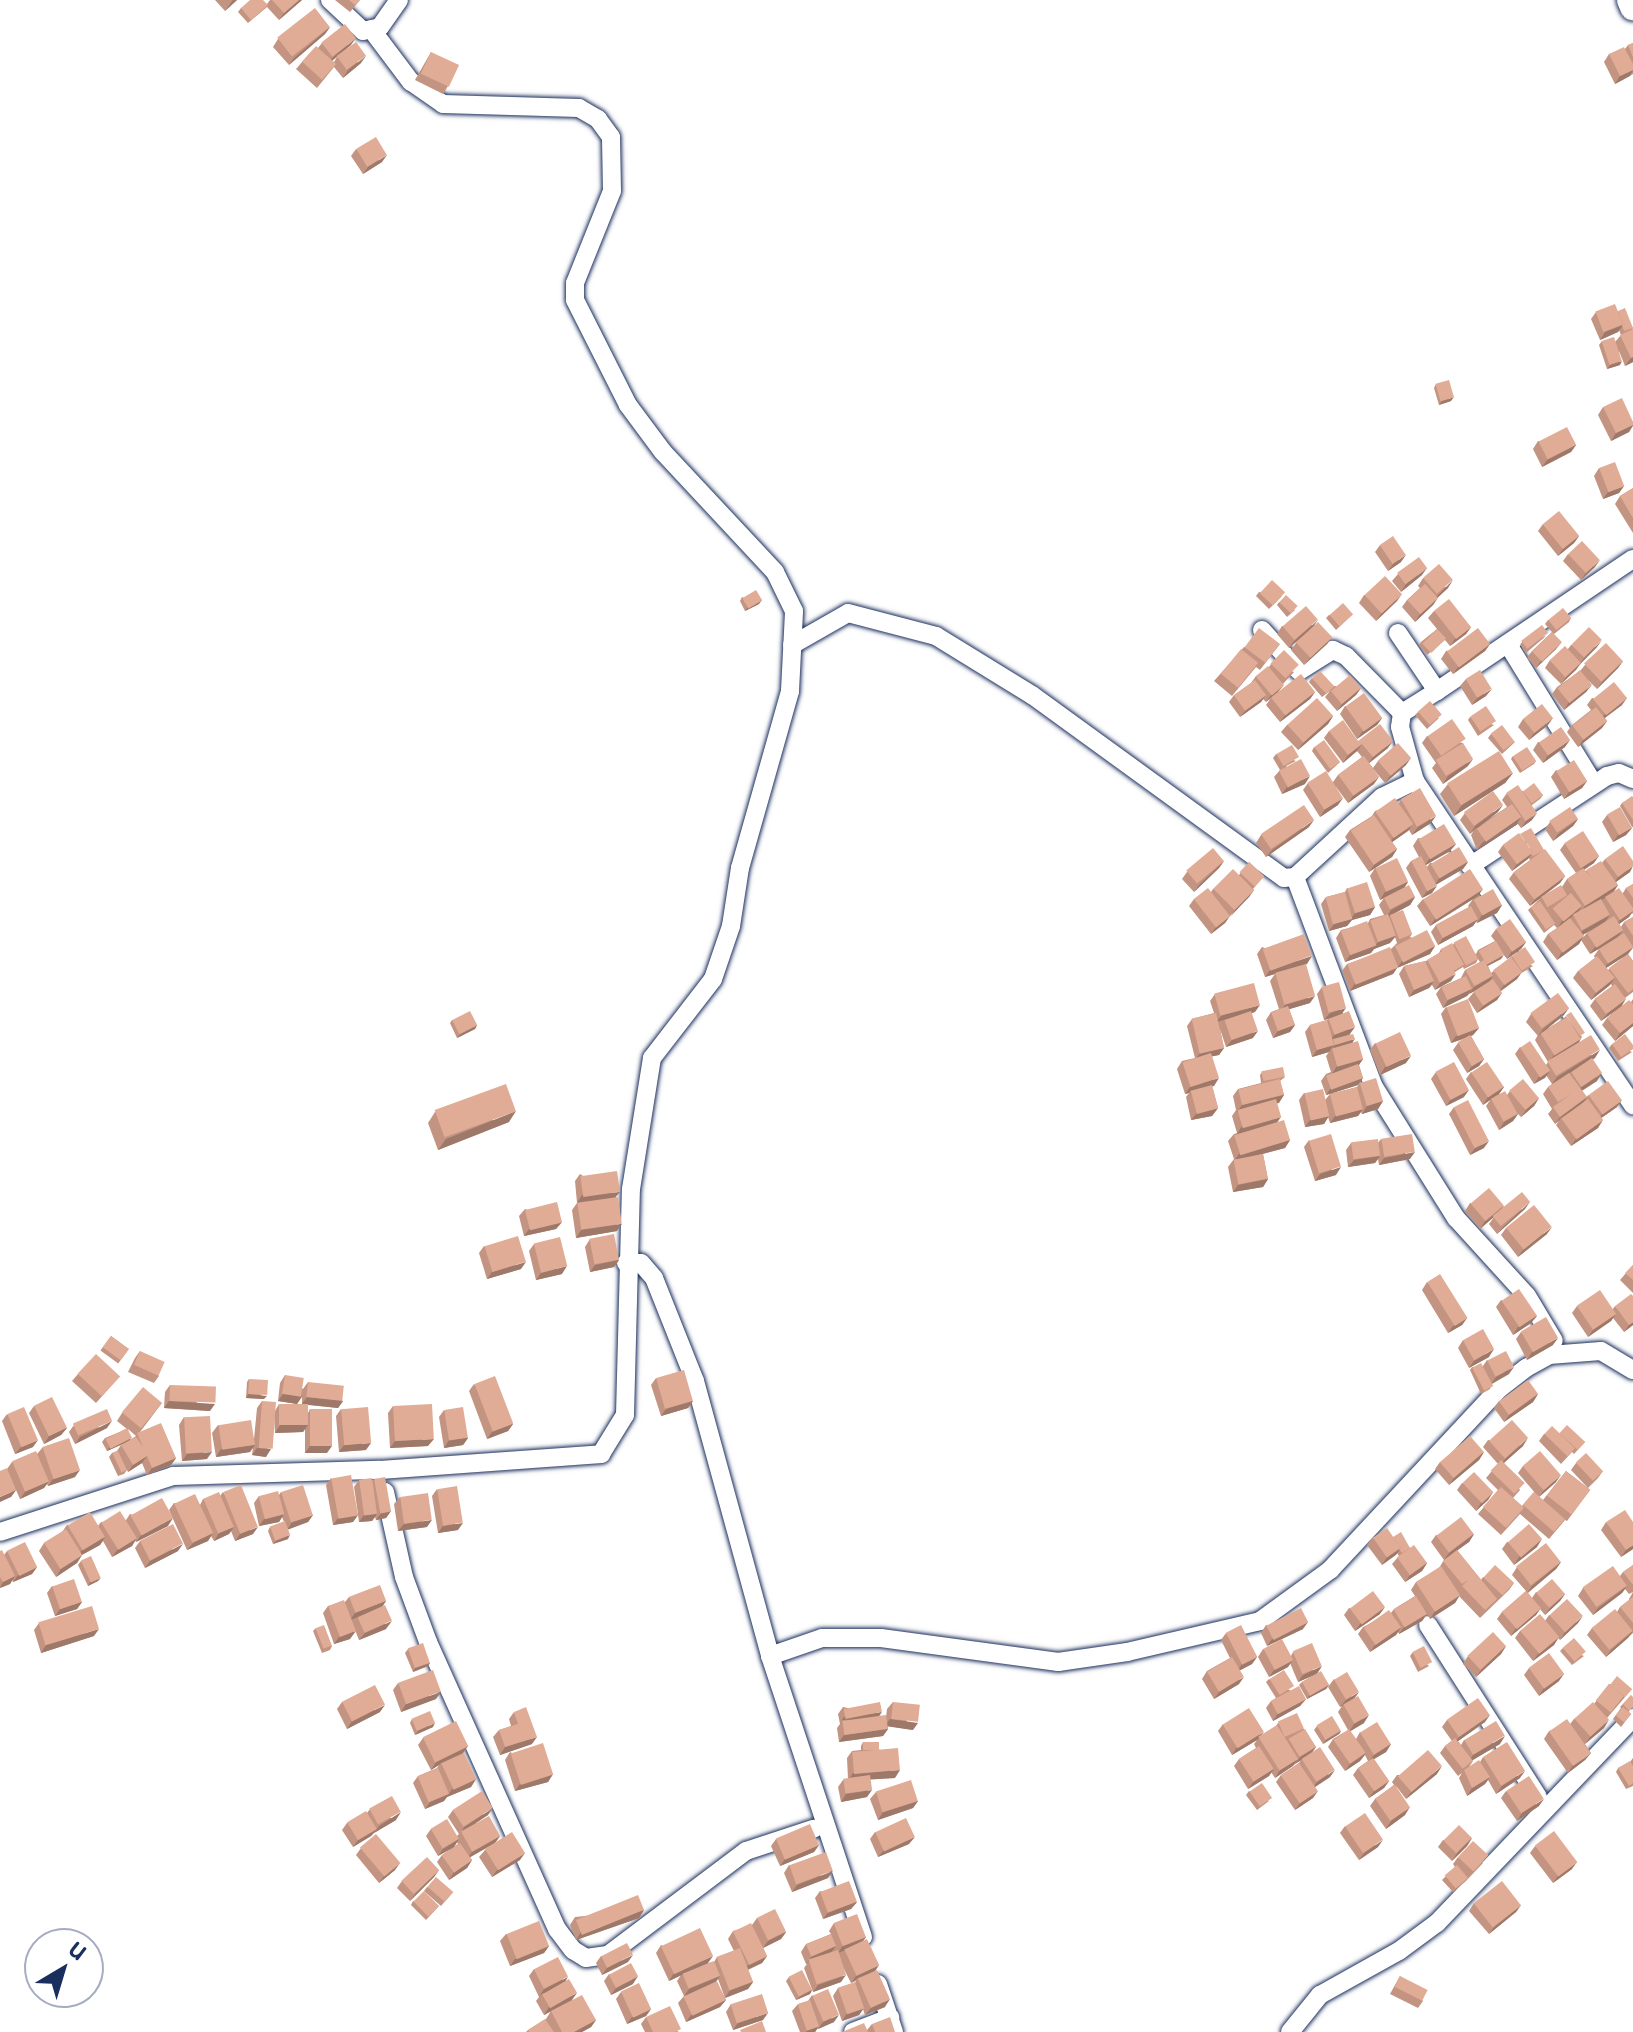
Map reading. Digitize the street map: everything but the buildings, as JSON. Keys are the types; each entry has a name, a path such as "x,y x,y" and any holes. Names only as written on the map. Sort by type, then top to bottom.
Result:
{"street":[{"path":"330,0 363,31 380,27 399,0"},
{"path":"1630,0 1633,7"},
{"path":"0,1532 173,1476 380,1470 601,1454 625,1415 626,1263 631,1189 652,1058 713,979 790,691 794,611 787,587 663,452 628,405 575,300 575,283 612,191 611,137 598,119 579,108 443,104 411,82 371,29"},
{"path":"1633,559 1509,646 1402,713 1400,727 1415,781 1633,1105"},
{"path":"792,645 848,613 936,636 1032,695 1277,876 1295,877 1382,797 1415,781"},
{"path":"1262,630 1299,671 1333,650 1346,656 1402,713"},
{"path":"1398,633 1437,691"},
{"path":"1509,646 1594,784"},
{"path":"1470,866 1594,784 1619,773 1633,779"},
{"path":"1295,877 1374,1087 1456,1218 1527,1296 1561,1353"},
{"path":"626,1263 641,1263 654,1278 695,1381 770,1656 892,2025 853,2032"},
{"path":"770,1656 822,1638 881,1638 1058,1662 1127,1652 1260,1621 1330,1570 1499,1389 1526,1368 1561,1353 1601,1351 1633,1370"},
{"path":"380,1470 404,1577 428,1642 551,1915 573,1950 586,1958 608,1955 746,1851 786,1834 827,1826"},
{"path":"1428,1625 1546,1810"},
{"path":"1290,2032 1320,1995 1399,1951 1437,1923 1633,1718"}]}
